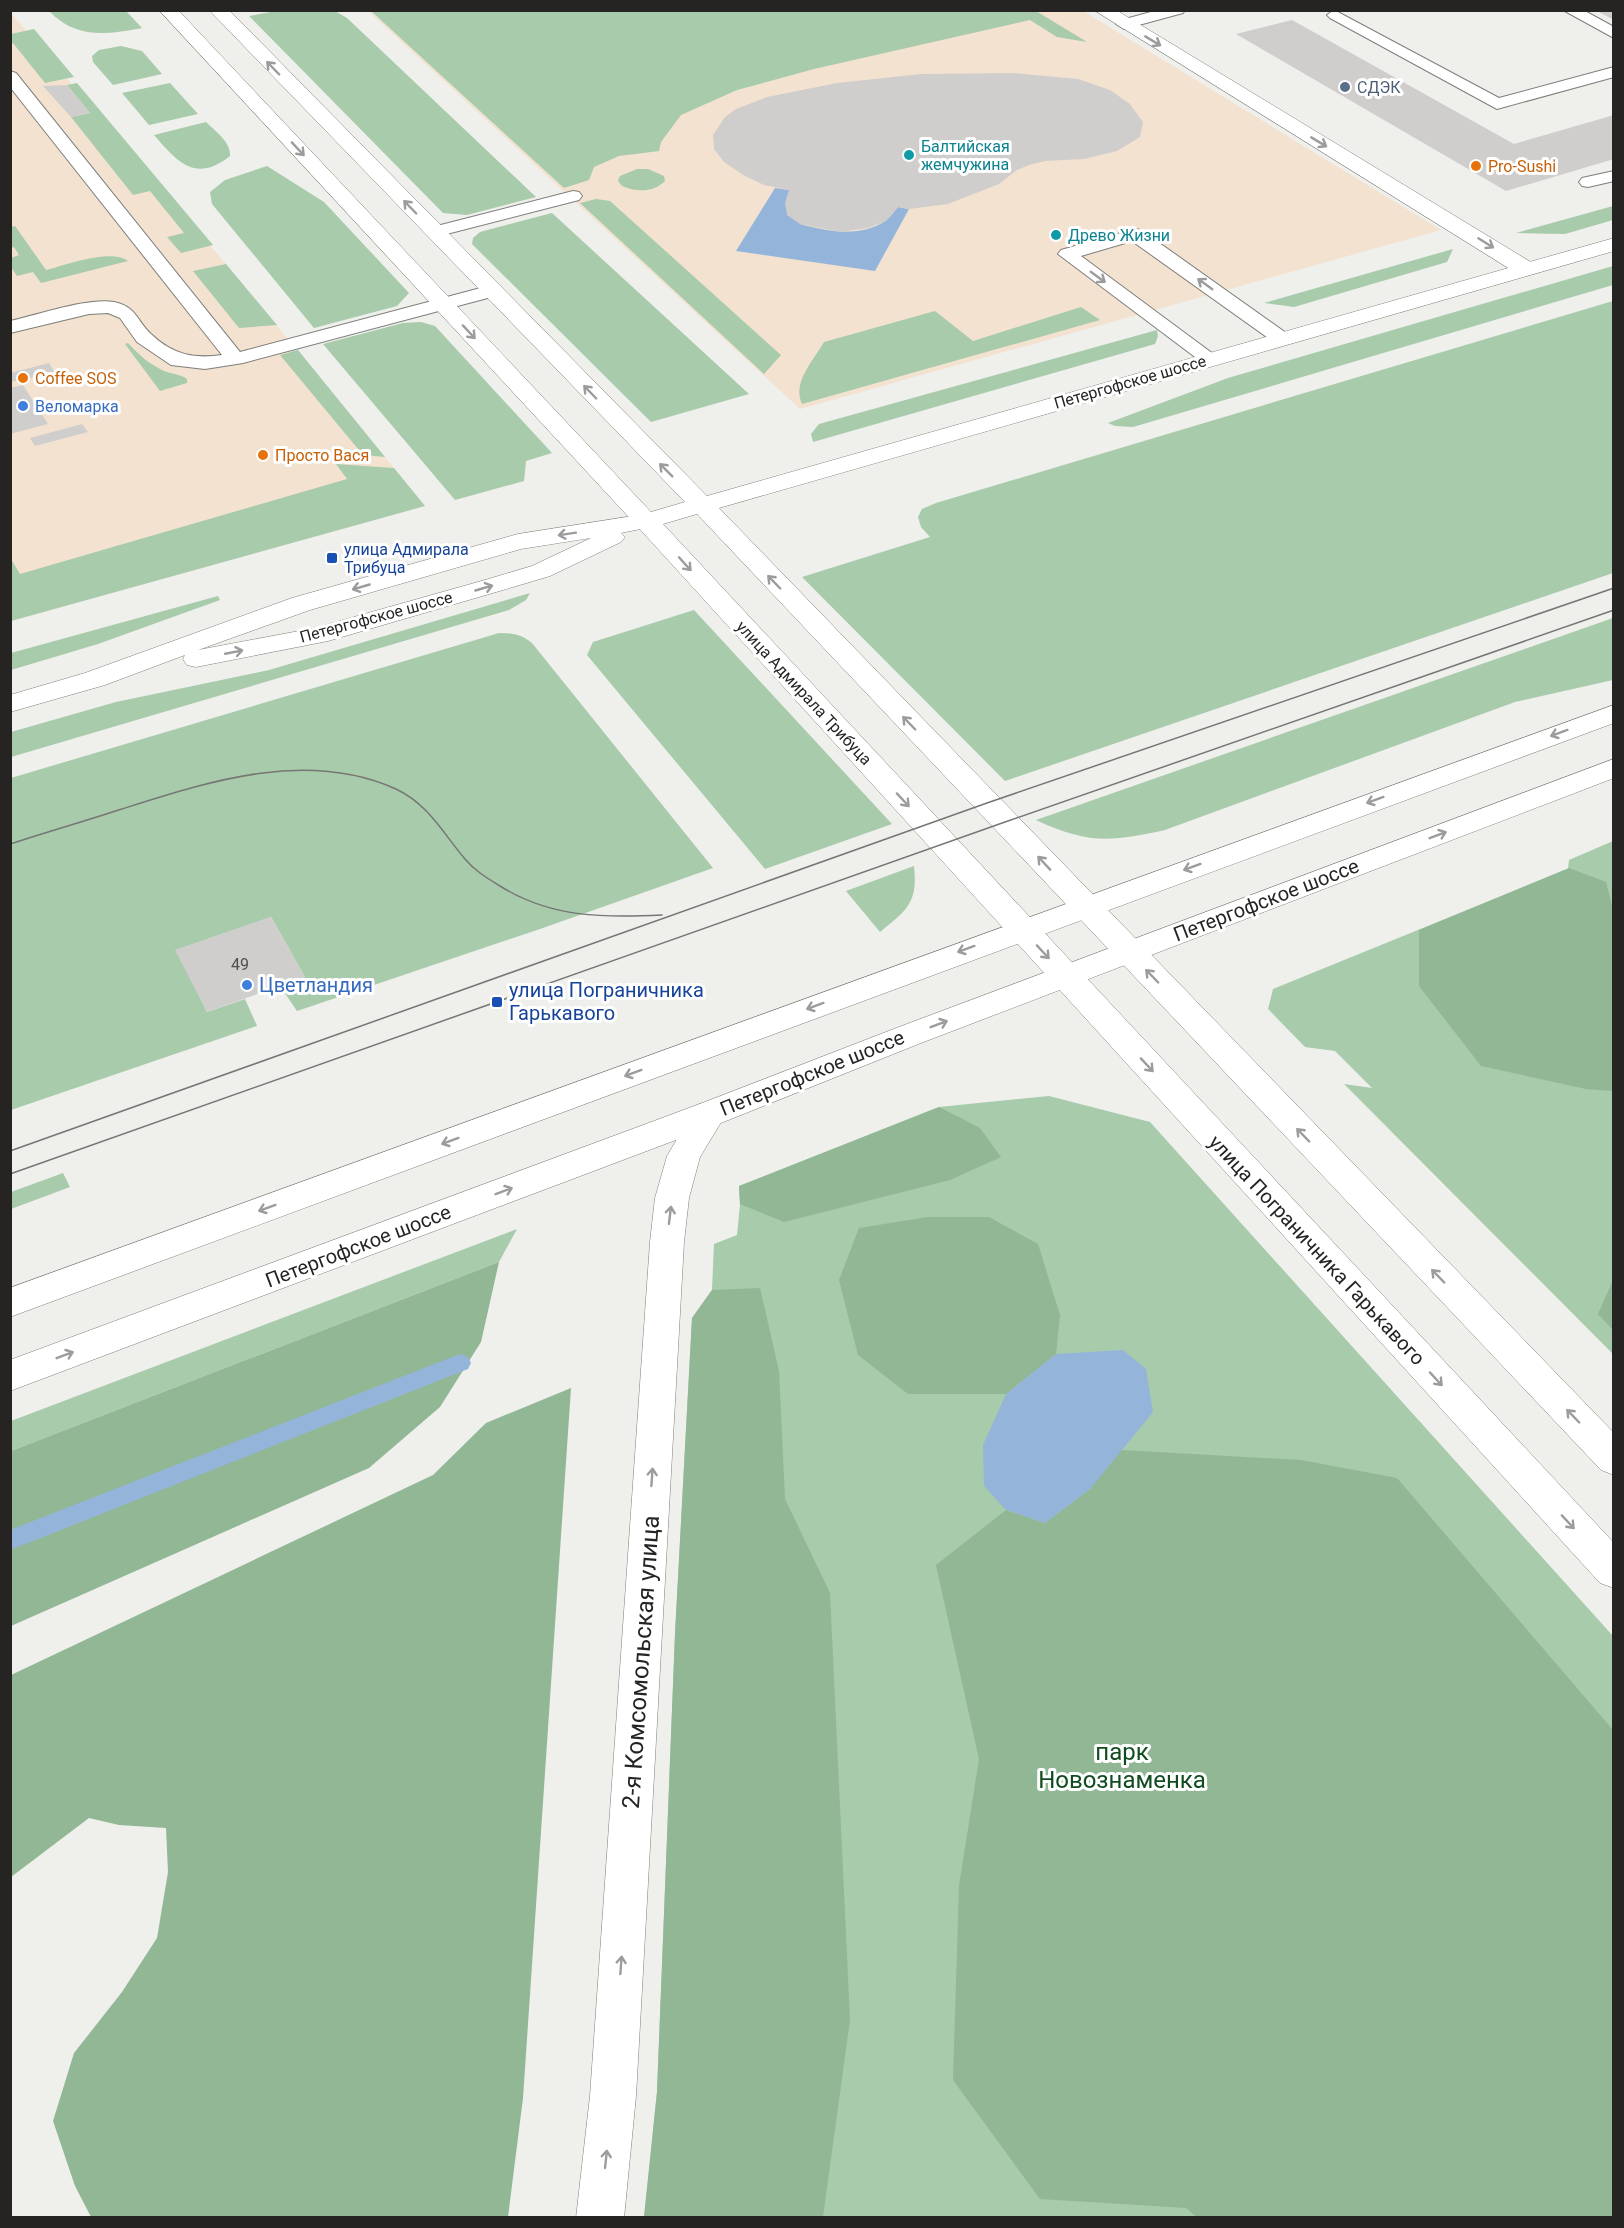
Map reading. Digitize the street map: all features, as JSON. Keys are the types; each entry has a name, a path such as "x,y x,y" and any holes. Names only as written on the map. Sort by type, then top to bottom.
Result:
{"street":[{"name":"улица Адмирала Трибуца","path":"168,10 646,521 1021,929"},
{"path":"218,10 702,505 1614,1459"},
{"path":"1103,10 1526,269"},
{"name":"Петергофское шоссе","path":"95,680 301,604 518,542 646,521 1614,244"},
{"name":"Петергофское шоссе","path":"10,704 95,680 319,635 472,591 541,571 646,521"},
{"path":"10,1303 1021,929 1614,713"},
{"name":"Петергофское шоссе","path":"10,1376 709,1114 1614,768"},
{"name":"улица Пограничника Гарькавого","path":"1021,929 1614,1571"},
{"name":"2-я Комсомольская улица","path":"600,2217 613,2096 667,1242 672,1198 684,1156 709,1114"}],"lane":[{"path":"1124,24 1178,10"},
{"path":"1570,10 1614,33"},
{"path":"1335,15 1497,104 1614,72"},
{"path":"10,76 236,358"},
{"path":"1588,183 1614,176"},
{"path":"435,232 573,196"},
{"path":"1210,359 1067,254 1135,234 1282,339"},
{"path":"10,327 89,308 111,307 127,314 144,338 178,360 205,363 236,358 492,291"}],"shaded area":[{"path":"368,11 1083,11 1441,230 800,409"},
{"path":"10,12 226,264 425,506 11,621"}],"green space":[{"path":"49,11 126,11 142,28 104,33 81,31 59,20"},
{"path":"276,11 335,11 347,18 536,197 467,215 443,213 249,16"},
{"path":"371,11 1036,11 1087,42 1057,37 1030,20 814,69 737,90 681,115 661,142 659,151 619,156 594,167 589,180 564,188"},
{"path":"34,29 74,77 45,83 11,43 11,34"},
{"path":"121,46 142,51 162,74 113,85 93,62 92,56 99,50"},
{"path":"77,83 213,245 181,253 167,237 184,233 150,191 133,195 71,117 90,113 67,85"},
{"path":"170,83 198,114 149,125 122,93"},
{"path":"206,122 218,133 230,151 230,156 207,168 197,169 188,166 171,153 154,135"},
{"path":"267,166 324,202 409,293 397,306 314,328 212,204 210,192 225,180"},
{"path":"637,169 648,169 664,176 665,181 655,188 644,190 622,186 618,181 620,176"},
{"path":"596,199 610,201 781,355 764,374 580,203"},
{"path":"1613,206 1613,220 1565,234 1516,233"},
{"path":"552,213 749,394 651,422 472,244 473,238 480,232"},
{"path":"15,226 46,270 99,257 120,257 128,261 41,283 33,272 17,276 11,267 11,258 19,255 14,247 11,248 11,227"},
{"path":"1453,249 1447,262 1294,307 1264,303"},
{"path":"226,264 277,325 239,328 193,271"},
{"path":"1613,266 1613,285 1133,427 1115,426 1108,423 1228,378"},
{"path":"1613,301 1613,573 1005,781 802,577 930,537 921,527 918,517 922,509 936,503"},
{"path":"1081,307 1100,320 802,404 800,388 802,380 824,342 935,311 973,341"},
{"path":"421,322 435,326 552,453 526,461 524,481 455,500 323,344 403,323"},
{"path":"1157,330 1158,336 1155,344 813,442 811,434 819,424"},
{"path":"128,343 149,362 164,371 184,377 187,383 160,391 125,344"},
{"path":"298,350 385,457 363,455 280,355"},
{"path":"336,464 394,468 425,506 11,621 11,559 20,574 347,479"},
{"path":"530,593 526,600 509,610 11,757 11,732 116,702 269,670"},
{"path":"218,596 220,600 98,644 11,670 11,653"},
{"path":"694,610 892,824 765,869 587,655 593,642"},
{"path":"1613,618 1613,680 1515,702 1165,830 1129,837 1085,837 1036,820"},
{"path":"499,633 517,635 532,643 713,868 297,1011 280,986 305,977 271,917 176,950 207,1012 245,999 257,1026 11,1110 11,778"},
{"path":"1613,841 1613,1354 1344,1084 1372,1088 1335,1051 1305,1047 1268,1009 1273,989 1568,869 1569,860"},
{"path":"914,866 914,889 909,905 880,932 846,891"},
{"path":"1569,868 1606,882 1614,914 1613,1091 1586,1089 1481,1066 1419,986 1419,930"},
{"name":"парк Новознаменка","path":"1049,1096 1150,1122 1613,1636 1613,2217 644,2218 657,2092 675,1634 692,1318 712,1290 714,1244 737,1235 739,1186 939,1107"},
{"path":"939,1107 980,1128 1001,1157 950,1180 784,1222 740,1204 739,1186"},
{"path":"63,1173 70,1187 11,1209 11,1192"},
{"path":"928,1217 989,1217 1038,1244 1060,1315 1056,1354 1006,1394 908,1394 858,1355 839,1280 859,1228"},
{"path":"517,1229 499,1262 11,1451 11,1421"},
{"path":"499,1262 481,1342 440,1407 369,1468 11,1626 11,1451"},
{"path":"1613,1280 1613,1330 1598,1314"},
{"path":"760,1288 779,1371 785,1499 830,1593 850,2020 823,2217 644,2217 657,2092 675,1634 692,1318 712,1290"},
{"path":"571,1388 523,2098 508,2217 91,2217 75,2186 53,2121 74,2053 122,1992 157,1938 168,1872 166,1828 119,1825 89,1818 11,1877 11,1675 433,1475 486,1423"},
{"path":"1121,1450 1301,1460 1397,1478 1613,1730 1613,2217 1198,2218 1186,2208 1040,2199 953,2080 959,1886 979,1759 936,1565 1006,1510 1045,1523 1090,1489"}],"water":[{"name":"Балтийская жемчужина","path":"775,188 789,190 800,224 832,231 865,230 885,221 898,207 909,209 875,271 736,251"},
{"path":"1123,1350 1146,1369 1153,1412 1090,1489 1045,1523 1006,1510 984,1486 983,1445 1006,1394 1056,1354"}],"building":[{"path":"1595,10 1614,10 1614,20"},
{"path":"1292,20 1514,144 1614,115 1614,159 1506,191 1236,34"},
{"name":"Балтийская жемчужина","path":"1014,73 1078,79 1110,90 1130,104 1143,122 1140,137 1117,151 1084,159 1045,161 1029,165 1017,170 999,184 948,204 909,209 898,207 886,221 868,228 840,232 800,224 787,215 785,203 789,190 764,185 743,175 724,162 714,149 713,135 725,117 736,109 767,97 837,83 921,74"},
{"path":"67,85 90,113 71,117 43,86"},
{"name":"Coffee SOS","path":"49,363 55,373 10,382 10,373"},
{"name":"Веломарка","path":"23,385 48,424 10,434 10,388"},
{"path":"82,424 88,432 35,446 30,438"},
{"path":"271,917 305,977 207,1012 175,950"}],"waterway":[{"path":"10,1540 460,1363"}],"tram line":[{"path":"10,1151 987,803 1614,588"},
{"path":"10,1174 1005,822 1614,610"},
{"path":"10,844 189,788 259,774 293,770 328,771 362,777 407,795 426,811 473,867 519,897 579,914 662,915"}],"place":[{"name":"СДЭК","path":"1345,87"},
{"name":"Балтийская жемчужина","path":"909,155"},
{"name":"Pro-Sushi","path":"1476,166"},
{"name":"Древо Жизни","path":"1056,235"},
{"name":"Coffee SOS","path":"23,378"},
{"name":"Веломарка","path":"23,406"},
{"name":"Просто Вася","path":"263,455"},
{"name":"улица Адмирала Трибуца","path":"332,558"},
{"name":"Цветландия","path":"247,985"},
{"name":"улица Пограничника Гарькавого","path":"497,1002"}]}
